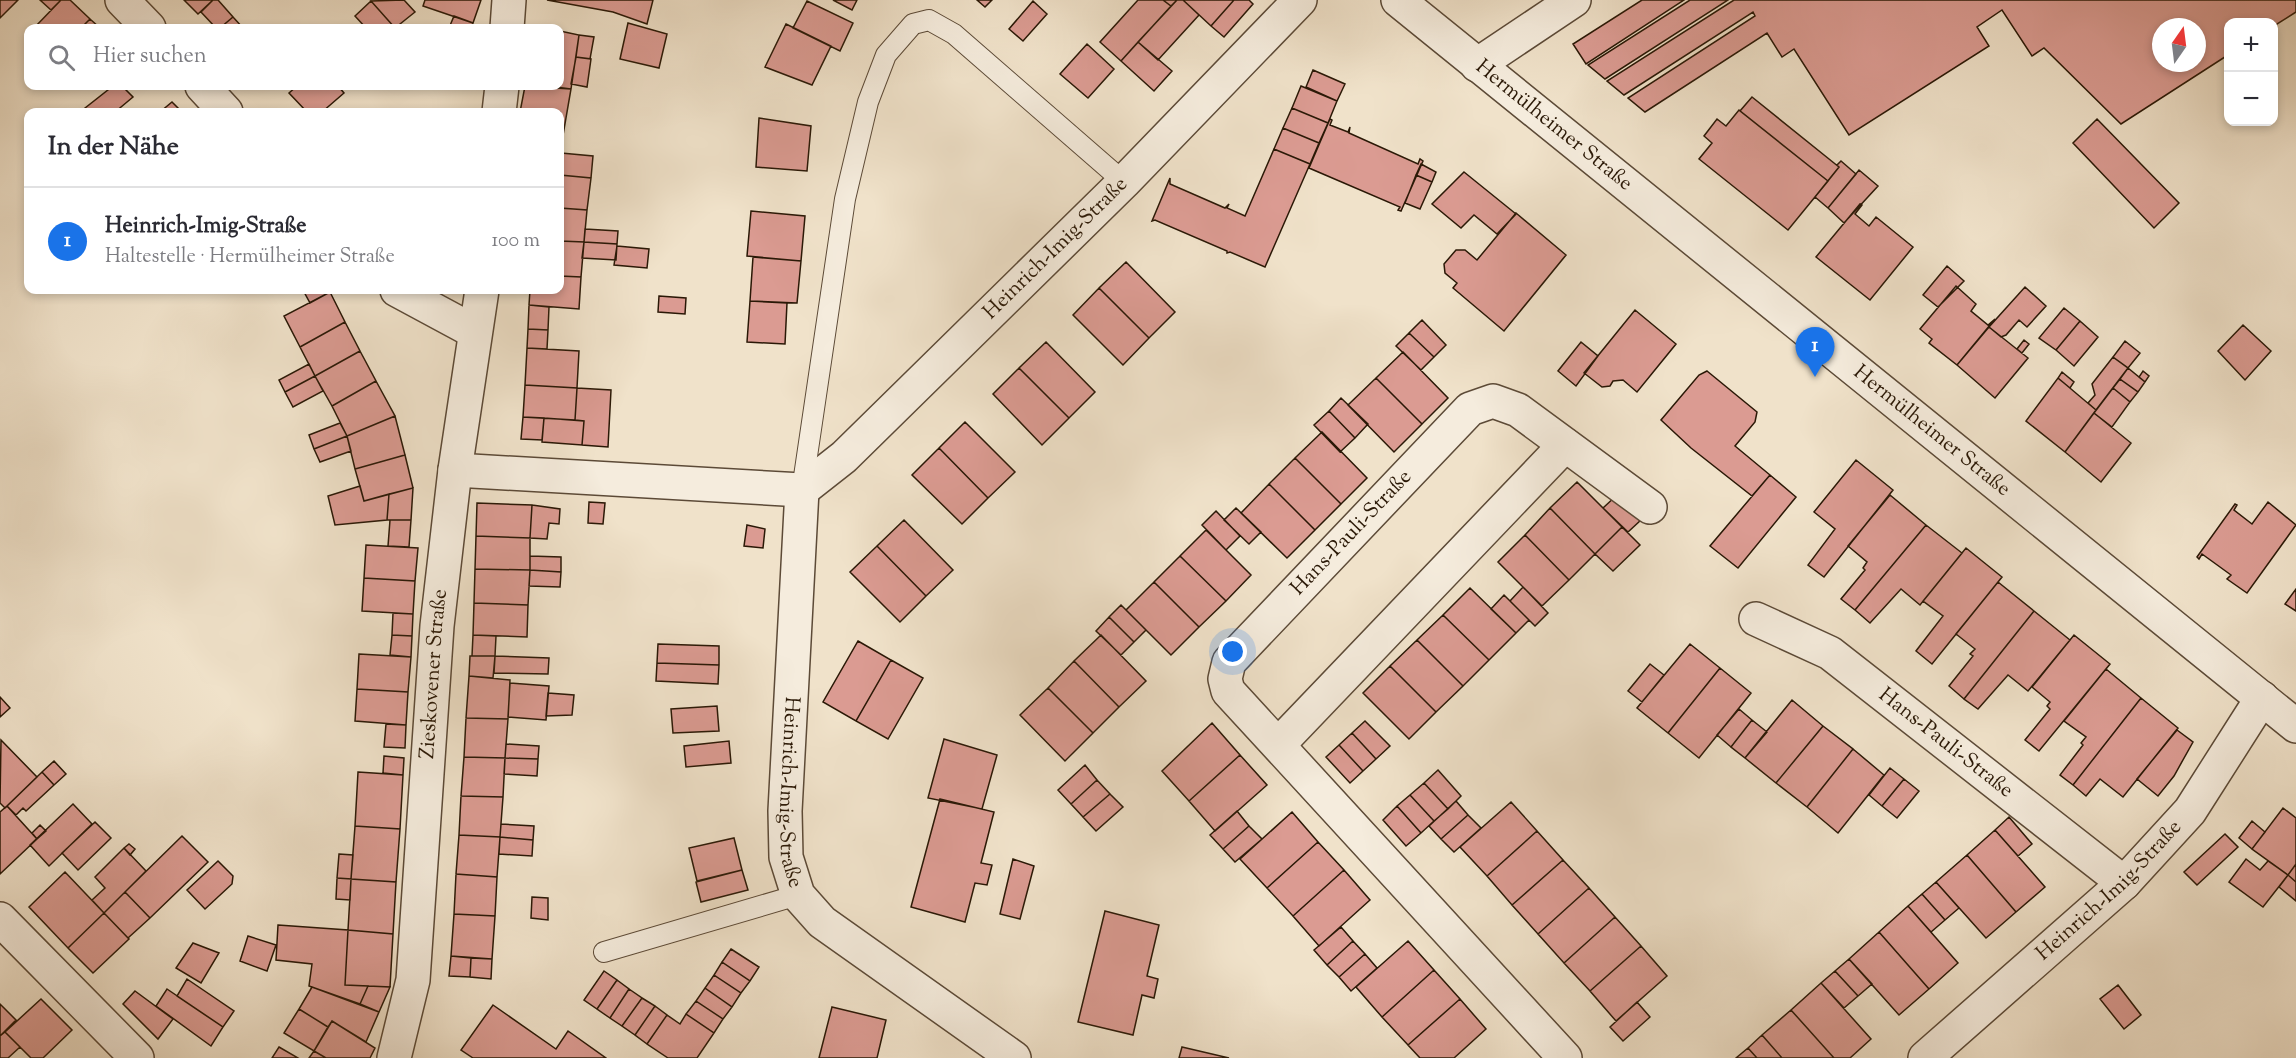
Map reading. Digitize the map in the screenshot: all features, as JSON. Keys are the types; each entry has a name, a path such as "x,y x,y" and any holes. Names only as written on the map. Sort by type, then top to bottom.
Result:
{"street":[{"path":"122,0 145,24"},
{"path":"507,24 509,0"},
{"name":"Heinrich-Imig-Straße","path":"1014,1058 822,922 798,895 786,857 785,811 802,490 844,458 1124,182 1299,0"},
{"name":"Hermülheimer Straße","path":"1398,0 2296,726"},
{"path":"1477,65 1574,0"},
{"path":"206,90 222,108"},
{"path":"500,108 502,90"},
{"path":"404,294 475,332"},
{"name":"Zieskovener Straße","path":"394,1058 413,980 437,627 455,470 481,294"},
{"name":"Hans-Pauli-Straße","path":"1565,1058 1228,691 1225,679 1229,663 1470,409 1493,401 1518,410 1650,507"},
{"path":"1279,744 1565,445"},
{"path":"455,470 802,490"},
{"name":"Hans-Pauli-Straße","path":"1756,619 1830,653 2124,883"},
{"name":"Heinrich-Imig-Straße","path":"1925,1058 2124,883 2190,812 2262,698"},
{"path":"0,919 137,1058"}],"lane":[{"path":"802,490 845,199 868,102 886,55 913,24 929,20 954,34 1124,182"},
{"path":"604,952 798,895"}],"building":[{"path":"0,0 18,0 0,18"},
{"path":"40,0 61,0 51,10"},
{"path":"61,0 70,0 90,19 85,24 38,24"},
{"path":"184,0 213,0 198,14"},
{"path":"213,0 218,0 233,17 225,24 212,24 201,12"},
{"path":"404,0 415,12 400,24 391,24 371,1"},
{"path":"425,0 481,0 473,23 423,6"},
{"path":"547,0 653,0 647,24 613,12"},
{"path":"833,0 857,0 852,10"},
{"path":"977,0 992,0 985,7"},
{"path":"1138,0 1163,0 1171,6 1121,61 1100,42"},
{"path":"1163,0 1177,0 1171,6"},
{"path":"1177,0 1183,0 1199,15 1158,60 1138,42"},
{"path":"1183,0 1234,0 1211,26"},
{"path":"1234,0 1249,0 1253,4 1224,37 1211,26"},
{"path":"1642,0 1684,0 1586,64 1573,44"},
{"path":"1690,0 1728,0 1605,79 1588,65"},
{"path":"1734,0 2296,0 2296,12 2278,23 2278,18 2224,18 2224,58 2206,69 2206,18 2152,18 2152,72 2202,72 2121,124 2044,48 2032,56 2002,10 1977,27 1989,46 1849,135 1794,49 1782,57 1767,33 1645,112 1628,98 1755,16 1753,12 1624,95 1607,81"},
{"path":"371,1 391,24 362,24 355,16"},
{"path":"807,1 853,23 840,51 793,28"},
{"path":"1033,1 1047,14 1023,41 1009,29"},
{"path":"454,16 473,23 473,24 451,24"},
{"path":"233,17 239,24 225,24"},
{"path":"90,19 96,24 85,24"},
{"path":"628,23 667,34 659,68 620,59"},
{"path":"786,24 831,46 812,85 765,67"},
{"path":"564,32 579,35 571,89 564,88"},
{"path":"579,35 594,37 590,59 576,57"},
{"path":"1138,42 1172,71 1154,91 1121,61"},
{"path":"1087,44 1114,69 1088,98 1060,74"},
{"path":"576,57 591,59 587,87 571,84"},
{"path":"1313,70 1345,84 1337,101 1306,87"},
{"path":"1301,86 1337,101 1328,123 1292,108"},
{"path":"571,89 564,129 564,108 521,108 524,90"},
{"path":"108,90 126,90 133,97 120,108 85,108"},
{"path":"292,90 341,90 344,93 327,108 303,108 289,93"},
{"path":"1752,97 1839,167 1828,181 1740,111"},
{"path":"172,102 178,108 165,108"},
{"path":"1292,108 1328,123 1319,143 1283,128"},
{"path":"1739,110 1828,181 1788,230 1699,159 1712,143 1704,136 1717,119 1726,126"},
{"path":"759,118 811,126 807,171 756,167"},
{"path":"1330,119 1332,120 1330,125 1348,132 1350,127 1349,133 1418,164 1420,159 1423,161 1401,211 1398,210 1400,207 1309,168"},
{"path":"2097,119 2179,203 2154,228 2073,143"},
{"path":"1283,128 1319,143 1310,164 1274,149"},
{"path":"1274,149 1310,164 1265,267 1230,252 1227,253 1227,251 1155,220 1152,221 1170,178 1170,184 1225,208 1229,204 1227,208 1245,216"},
{"path":"564,153 593,156 591,178 564,175"},
{"path":"1841,161 1856,174 1828,208 1815,197 1839,167 1837,165"},
{"path":"1421,164 1436,172 1432,182 1416,175"},
{"path":"1859,170 1878,186 1844,223 1828,208"},
{"path":"1464,172 1516,214 1497,234 1474,215 1461,228 1432,204"},
{"path":"564,175 591,178 587,210 564,208"},
{"path":"1416,175 1432,182 1420,209 1405,203"},
{"path":"1860,204 1862,205 1855,214 1869,226 1876,217 1913,247 1870,300 1816,257"},
{"path":"564,208 587,210 584,242 564,241"},
{"path":"751,211 805,216 801,261 747,256"},
{"path":"1516,213 1566,255 1504,331 1453,288 1457,283 1445,273 1444,264 1456,250 1465,250 1477,260"},
{"path":"585,229 618,231 617,244 584,242"},
{"path":"564,241 584,242 581,277 564,276"},
{"path":"584,242 617,244 616,260 582,258"},
{"path":"617,246 649,249 647,268 614,265"},
{"path":"753,257 801,261 797,303 750,301"},
{"path":"1126,262 1175,312 1149,338 1099,288"},
{"path":"1947,266 1964,281 1938,307 1923,295"},
{"path":"564,276 581,277 579,309 529,305 530,294 564,294"},
{"path":"1956,286 1976,304 1971,311 1988,325 1995,319 1957,365 1929,343 1932,339 1920,329"},
{"path":"2025,287 2046,306 2027,327 2019,320 2006,335 2001,337 1989,327"},
{"path":"1099,288 1149,338 1123,365 1073,315"},
{"path":"305,294 326,294 310,303"},
{"path":"326,294 331,294 345,322 300,347 284,316"},
{"path":"659,296 686,298 685,314 658,312"},
{"path":"750,301 787,303 785,344 747,342"},
{"path":"529,305 549,307 548,330 528,329"},
{"path":"2064,308 2080,321 2056,350 2039,338"},
{"path":"1635,310 1676,344 1637,392 1623,380 1613,381 1610,386 1602,387 1584,373"},
{"path":"1422,320 1446,345 1434,357 1409,333"},
{"path":"2080,321 2098,337 2074,366 2056,350"},
{"path":"345,322 360,351 315,376 300,347"},
{"path":"2243,325 2271,351 2245,380 2218,351"},
{"path":"1989,327 2028,358 1995,398 1957,365"},
{"path":"528,329 548,330 547,349 527,348"},
{"path":"1409,333 1434,357 1421,370 1396,346"},
{"path":"2024,340 2029,344 2022,353 2017,349"},
{"path":"2125,341 2140,353 2128,368 2113,357"},
{"path":"1046,342 1095,392 1069,418 1019,368"},
{"path":"1581,342 1598,356 1576,386 1558,371"},
{"path":"527,348 579,351 577,388 525,385"},
{"path":"360,351 376,381 332,406 315,376"},
{"path":"1403,352 1448,398 1422,424 1376,378"},
{"path":"2113,357 2128,368 2096,410 2088,403 2095,395 2092,384"},
{"path":"309,364 315,376 285,392 279,380"},
{"path":"1019,368 1069,418 1042,445 993,394"},
{"path":"2128,368 2145,382 2138,392 2120,379"},
{"path":"1707,371 1757,412 1755,422 1735,446 1770,475 1752,496 1691,448 1661,420 1699,375"},
{"path":"2143,371 2149,376 2145,382 2139,377"},
{"path":"2062,372 2074,382 2070,388 2058,378"},
{"path":"315,376 323,391 293,407 285,392"},
{"path":"1376,378 1422,424 1394,452 1348,405"},
{"path":"2058,378 2096,410 2065,452 2026,421"},
{"path":"2120,379 2138,392 2130,402 2113,388"},
{"path":"376,381 395,416 347,436 332,406"},
{"path":"525,385 577,388 575,420 523,417"},
{"path":"577,388 611,390 608,447 582,445 584,421 575,420"},
{"path":"2113,388 2130,402 2112,427 2094,413"},
{"path":"1341,398 1368,424 1355,438 1329,411"},
{"path":"1329,411 1355,438 1340,452 1314,425"},
{"path":"2094,413 2131,443 2101,482 2065,452"},
{"path":"395,416 405,455 355,469 347,436"},
{"path":"523,417 544,418 542,440 521,439"},
{"path":"544,418 584,421 582,445 542,442"},
{"path":"965,422 1015,472 988,498 939,448"},
{"path":"340,423 347,436 314,449 309,435"},
{"path":"1322,432 1367,478 1341,504 1295,458"},
{"path":"347,436 351,451 320,462 314,449"},
{"path":"939,448 988,498 962,524 912,475"},
{"path":"405,455 413,488 364,501 355,469"},
{"path":"1295,458 1341,504 1315,530 1269,484"},
{"path":"1856,460 1893,490 1824,577 1808,565 1835,529 1814,512"},
{"path":"1770,475 1796,497 1738,568 1710,546"},
{"path":"1577,482 1622,527 1595,554 1550,508"},
{"path":"1269,484 1315,530 1287,558 1241,513"},
{"path":"360,486 364,501 389,494 387,520 335,525 328,496"},
{"path":"413,488 411,520 387,520 389,494"},
{"path":"1617,495 1641,520 1628,532 1603,508"},
{"path":"1890,495 1926,525 1855,610 1841,599 1865,570 1863,568 1867,562 1848,546"},
{"path":"589,502 605,503 603,524 588,523"},
{"path":"2268,502 2296,525 2247,593 2227,579 2231,575 2202,554 2199,559 2197,557 2235,504 2237,505 2234,510 2252,524"},
{"path":"477,503 532,505 530,538 476,536"},
{"path":"532,505 560,509 559,524 549,523 547,539 530,538"},
{"path":"1236,508 1261,532 1249,544 1224,520"},
{"path":"1550,508 1595,554 1569,580 1525,535"},
{"path":"1216,511 1240,536 1226,550 1202,525"},
{"path":"390,520 411,520 409,547 388,546"},
{"path":"904,520 953,570 926,596 877,546"},
{"path":"747,525 765,529 763,548 744,546"},
{"path":"1926,525 1962,553 1920,605 1901,589 1870,623 1855,610"},
{"path":"1622,527 1640,545 1613,571 1595,554"},
{"path":"1206,530 1251,575 1226,601 1180,556"},
{"path":"1525,535 1569,580 1542,606 1498,562"},
{"path":"476,536 530,538 530,570 475,569"},
{"path":"366,545 418,548 415,581 364,578"},
{"path":"877,546 926,596 900,622 850,572"},
{"path":"1966,548 2002,577 1932,664 1916,651 1943,616 1923,601"},
{"path":"530,556 561,557 561,572 530,570"},
{"path":"1180,556 1226,601 1199,627 1154,582"},
{"path":"475,569 530,570 528,605 474,603"},
{"path":"530,570 561,572 560,587 529,586"},
{"path":"364,578 415,581 413,614 362,611"},
{"path":"1154,582 1199,627 1171,655 1126,610"},
{"path":"1998,582 2034,611 1964,699 1949,686 1973,656 1970,654 1975,649 1956,634"},
{"path":"1523,587 1548,613 1535,626 1510,601"},
{"path":"1470,588 1516,633 1489,660 1443,615"},
{"path":"2296,589 2296,611 2285,604"},
{"path":"1504,595 1529,620 1516,633 1491,609"},
{"path":"474,603 528,605 527,637 473,635"},
{"path":"1121,605 1146,630 1134,642 1109,617"},
{"path":"2034,611 2070,640 2028,691 2008,675 1978,709 1964,699"},
{"path":"393,613 413,614 412,636 392,635"},
{"path":"1443,615 1489,660 1463,686 1417,640"},
{"path":"1109,617 1134,642 1121,655 1096,631"},
{"path":"392,635 412,636 411,657 390,655"},
{"path":"473,635 496,636 495,656 472,656"},
{"path":"1101,635 1146,681 1119,707 1074,661"},
{"path":"2074,635 2110,664 2039,751 2025,740 2050,709 2047,706 2050,702 2032,687"},
{"path":"1417,640 1463,686 1436,712 1390,666"},
{"path":"858,641 891,660 856,721 823,702"},
{"path":"658,644 719,646 719,665 657,663"},
{"path":"1690,644 1720,668 1668,733 1637,708"},
{"path":"359,654 411,657 408,692 357,689"},
{"path":"470,656 495,656 493,678 469,676"},
{"path":"495,656 549,658 548,674 494,673"},
{"path":"891,660 923,678 888,739 856,721"},
{"path":"1074,661 1119,707 1093,733 1048,688"},
{"path":"657,663 719,665 718,684 656,681"},
{"path":"1650,664 1664,675 1642,702 1628,691"},
{"path":"1390,666 1436,712 1409,739 1363,693"},
{"path":"1720,668 1751,693 1699,758 1668,733"},
{"path":"2106,669 2141,698 2073,785 2060,775 2083,745 2081,743 2086,737 2064,721"},
{"path":"469,676 510,680 508,719 466,718"},
{"path":"510,683 549,686 546,720 508,717"},
{"path":"1048,688 1093,733 1065,761 1020,715"},
{"path":"357,689 408,692 406,725 355,721"},
{"path":"548,693 574,695 572,715 546,716"},
{"path":"0,697 10,708 0,717"},
{"path":"2141,698 2178,728 2123,797 2100,779 2086,796 2073,785"},
{"path":"1792,700 1823,726 1776,783 1745,758"},
{"path":"717,706 719,731 673,733 671,709"},
{"path":"1739,709 1752,720 1731,747 1717,735"},
{"path":"466,718 508,719 505,758 464,757"},
{"path":"1752,720 1767,732 1745,758 1731,747"},
{"path":"1365,721 1390,746 1376,759 1352,733"},
{"path":"1212,723 1240,755 1189,801 1162,771"},
{"path":"386,724 406,725 405,748 384,747"},
{"path":"1823,726 1853,749 1807,807 1776,783"},
{"path":"2177,730 2193,742 2174,776 2158,796 2137,779"},
{"path":"1352,733 1376,759 1363,771 1339,745"},
{"path":"944,739 997,755 982,809 928,798"},
{"path":"1,740 37,777 5,808 0,803"},
{"path":"729,741 731,763 686,767 684,746"},
{"path":"506,744 539,746 538,759 505,758"},
{"path":"1339,745 1363,771 1350,783 1326,757"},
{"path":"1853,749 1884,775 1838,833 1807,807"},
{"path":"1240,755 1267,785 1215,831 1189,801"},
{"path":"384,756 404,758 403,775 383,773"},
{"path":"464,757 505,758 503,797 461,796"},
{"path":"505,758 538,759 537,776 504,774"},
{"path":"54,761 66,774 54,785 42,772"},
{"path":"1085,765 1097,780 1071,804 1058,790"},
{"path":"1890,768 1904,779 1882,806 1869,795"},
{"path":"1438,770 1461,796 1448,809 1424,783"},
{"path":"42,772 54,785 26,811 23,808 16,815 7,806"},
{"path":"358,772 403,775 400,829 355,826"},
{"path":"1904,779 1919,791 1897,818 1882,806"},
{"path":"1097,780 1110,794 1083,817 1071,804"},
{"path":"1424,783 1448,809 1434,821 1410,795"},
{"path":"1110,794 1123,807 1096,831 1083,817"},
{"path":"1410,795 1434,821 1421,833 1397,806"},
{"path":"461,796 503,797 500,837 459,835"},
{"path":"940,799 994,812 981,863 992,865 987,885 975,883 965,922 911,907"},
{"path":"1456,801 1468,815 1441,839 1429,826"},
{"path":"1511,802 1537,831 1487,876 1460,847"},
{"path":"73,804 92,824 49,866 30,845"},
{"path":"7,806 37,839 0,874 0,812"},
{"path":"1397,806 1421,833 1406,846 1383,820"},
{"path":"2283,808 2296,818 2296,864 2288,875 2252,849"},
{"path":"1237,811 1249,826 1223,849 1210,835"},
{"path":"1292,812 1318,842 1267,888 1240,859"},
{"path":"1468,815 1481,828 1454,852 1441,839"},
{"path":"2009,817 2032,844 2018,856 1995,830"},
{"path":"2252,821 2265,832 2252,849 2239,838"},
{"path":"95,822 111,838 78,870 62,853"},
{"path":"501,824 534,826 533,840 500,837"},
{"path":"40,825 46,831 37,839 32,833"},
{"path":"355,826 400,829 396,882 351,879"},
{"path":"1249,826 1262,839 1235,862 1223,849"},
{"path":"1995,830 2045,887 2016,912 1967,855"},
{"path":"1537,831 1563,860 1512,905 1487,876"},
{"path":"2225,834 2238,847 2197,885 2184,872"},
{"path":"459,835 500,837 497,877 456,874"},
{"path":"182,836 208,862 150,918 125,892"},
{"path":"500,837 533,840 532,856 499,854"},
{"path":"734,838 742,870 697,881 689,848"},
{"path":"1318,842 1344,870 1293,916 1267,888"},
{"path":"129,844 135,849 130,855 124,848"},
{"path":"124,848 146,871 104,913 92,900 105,888 95,877"},
{"path":"339,854 353,855 351,879 337,878"},
{"path":"1967,855 2016,912 1986,938 1936,882"},
{"path":"1013,859 1034,866 1020,919 1000,914"},
{"path":"2246,859 2260,870 2268,861 2288,875 2263,907 2229,882"},
{"path":"1563,860 1589,888 1538,934 1512,905"},
{"path":"218,861 233,876 232,884 205,909 187,890"},
{"path":"2296,864 2296,882 2288,875"},
{"path":"742,870 748,890 701,902 696,882"},
{"path":"1344,870 1370,900 1319,946 1293,916"},
{"path":"65,872 104,913 68,948 29,907"},
{"path":"456,874 497,877 495,916 454,914"},
{"path":"2288,875 2296,882 2296,901 2279,887"},
{"path":"337,878 351,879 350,900 336,899"},
{"path":"351,879 396,882 393,934 348,930"},
{"path":"1936,882 1959,908 1945,920 1922,894"},
{"path":"1589,888 1615,917 1564,963 1538,934"},
{"path":"125,892 150,918 128,938 104,913"},
{"path":"1922,894 1945,920 1931,932 1908,906"},
{"path":"532,897 548,898 548,920 531,918"},
{"path":"1908,906 1958,963 1929,989 1879,932"},
{"path":"1105,911 1159,925 1147,976 1158,979 1154,998 1142,995 1133,1035 1078,1022"},
{"path":"104,913 129,939 93,973 68,948"},
{"path":"454,914 495,916 492,959 451,956"},
{"path":"1615,917 1641,946 1590,991 1564,963"},
{"path":"278,925 348,930 345,985 368,986 360,1004 309,986 312,964 276,960"},
{"path":"1341,927 1353,941 1327,965 1314,950"},
{"path":"348,930 393,934 390,987 345,985"},
{"path":"1879,932 1929,989 1899,1015 1849,959"},
{"path":"248,936 276,945 267,971 240,961"},
{"path":"1353,941 1365,954 1339,977 1327,965"},
{"path":"1408,941 1434,970 1382,1017 1356,987"},
{"path":"193,943 219,953 201,983 176,968"},
{"path":"1641,946 1667,976 1616,1021 1590,991"},
{"path":"731,949 759,967 750,981 722,962"},
{"path":"1365,954 1377,968 1351,991 1339,977"},
{"path":"451,956 471,958 470,977 449,976"},
{"path":"471,958 492,959 491,979 470,977"},
{"path":"1849,959 1872,984 1858,996 1835,971"},
{"path":"722,962 750,981 741,993 714,975"},
{"path":"1434,970 1460,999 1408,1045 1382,1017"},
{"path":"604,971 617,980 597,1009 584,1000"},
{"path":"1835,971 1858,996 1844,1008 1821,983"},
{"path":"714,975 741,993 732,1007 705,988"},
{"path":"187,979 234,1011 223,1027 177,996"},
{"path":"617,980 629,989 610,1018 597,1009"},
{"path":"1821,983 1871,1039 1850,1058 1834,1058 1791,1010"},
{"path":"2118,985 2141,1015 2124,1029 2100,999"},
{"path":"368,986 390,987 379,1012 360,1004"},
{"path":"312,987 379,1012 366,1042 332,1021 328,1027 299,1009"},
{"path":"705,988 732,1007 723,1019 696,1001"},
{"path":"167,989 223,1027 211,1046 156,1006"},
{"path":"629,989 642,998 622,1026 610,1018"},
{"path":"135,991 173,1019 158,1039 123,1004"},
{"path":"642,998 655,1006 635,1035 622,1026"},
{"path":"41,999 72,1030 43,1058 31,1058 5,1032"},
{"path":"1460,999 1486,1029 1454,1058 1420,1058 1408,1045"},
{"path":"696,1001 723,1019 714,1033 686,1014"},
{"path":"1637,1002 1650,1017 1623,1041 1610,1027"},
{"path":"0,1004 16,1020 0,1036"},
{"path":"493,1005 556,1049 568,1031 606,1058 473,1058 461,1050"},
{"path":"655,1006 667,1015 647,1044 635,1035"},
{"path":"832,1007 886,1020 877,1058 819,1058"},
{"path":"299,1009 328,1027 314,1051 284,1033"},
{"path":"1791,1010 1834,1058 1782,1058 1762,1035"},
{"path":"686,1014 714,1033 697,1058 668,1058 647,1044 667,1015 680,1024"},
{"path":"332,1021 375,1048 370,1058 326,1058 314,1051"},
{"path":"5,1032 20,1047 8,1058 0,1058 0,1036"},
{"path":"1762,1035 1782,1058 1757,1058 1748,1048"},
{"path":"279,1047 298,1058 272,1058"},
{"path":"1182,1047 1229,1058 1179,1058"},
{"path":"1748,1048 1757,1058 1736,1058"},
{"path":"314,1051 326,1058 309,1058"}],"place":[{"name":"Heinrich-Imig-Straße","path":"1815,377"}]}
